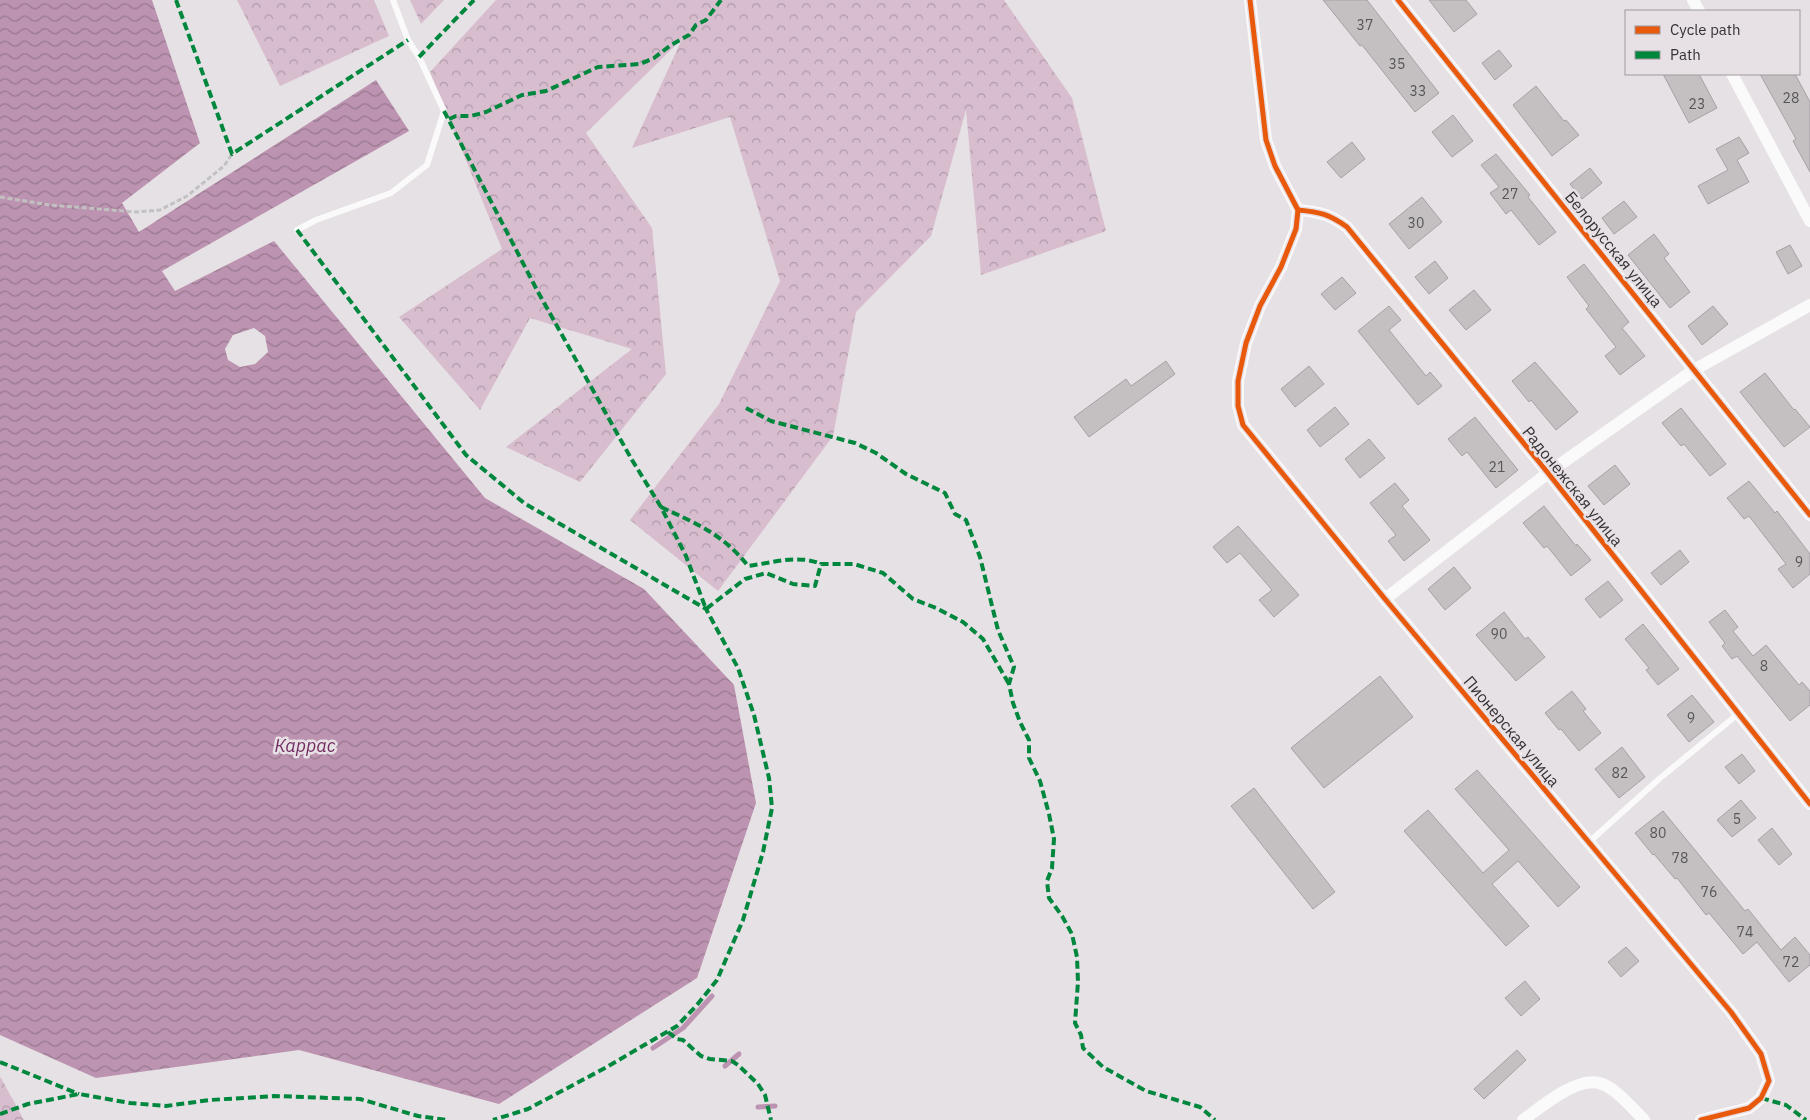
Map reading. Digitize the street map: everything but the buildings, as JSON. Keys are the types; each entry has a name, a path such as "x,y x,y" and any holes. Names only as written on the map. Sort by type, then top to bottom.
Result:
{"street":[{"path":"1250,0 1266,140 1275,166 1298,210"},
{"name":"Белорусская улица","path":"1398,0 1810,515"},
{"path":"1733,75 1810,220"},
{"name":"Пионерская улица","path":"1298,210 1296,229 1281,267 1260,306 1246,343 1238,381 1238,406 1243,425 1385,599 1731,1012 1761,1054 1769,1081 1761,1098 1749,1108 1701,1120"},
{"name":"Радонежская улица","path":"1298,210 1319,212 1333,217 1347,227 1548,473 1810,804"},
{"path":"1385,599 1548,473 1694,370 1810,305"},
{"path":"1524,1120 1548,1102 1581,1083 1599,1083 1612,1090 1644,1120"}],"lane":[{"path":"297,230 316,220 391,193 427,165 444,111 419,57 408,40 393,0"},
{"path":"1588,843 1658,779 1738,714"}],"path":[{"path":"0,197 50,205 136,212 160,210 187,196 224,166 232,154"}],"green space":[{"path":"237,0 374,0 389,36 280,86"},
{"path":"410,0 444,0 421,24"},
{"path":"496,0 1004,0 1072,98 1106,231 981,275 966,110 931,236 856,312 833,436 718,591 630,520 719,404 780,281 730,117 632,148 682,39 586,133 652,228 666,374 580,482 506,447 632,349 530,318 480,410 399,317 502,249 430,72"},
{"path":"1,1078 24,1120 0,1120"}],"water":[{"name":"Каррас","path":"0,0 152,0 200,143 122,203 139,232 376,80 409,131 162,271 175,291 274,241 485,498 644,589 734,685 756,803 697,978 499,1104 299,1050 96,1078 0,1035","holes":["254,328 265,336 268,352 255,364 240,367 228,360 225,349 233,335"]}],"waterway":[{"path":"653,1048 683,1028 712,996"},
{"path":"725,1066 739,1054"},
{"path":"758,1107 775,1106"}],"marked path":[{"path":"176,0 232,154 408,40"},
{"path":"419,57 474,0"},
{"path":"449,119 456,116 471,116 486,112 522,95 546,91 598,67 640,64 654,58 671,45 689,35 696,25 706,20 721,0"},
{"path":"444,111 538,292 632,460 661,507 686,556 706,609 745,579 766,573 793,584 815,586 821,564 854,564 883,573 913,599 963,622 983,639 1009,684"},
{"path":"297,230 466,455 524,503 706,609 738,668 754,715 769,778 772,808 763,852 743,920 717,980 697,1005 677,1026 605,1068 528,1109 493,1120"},
{"path":"746,408 771,421 855,443 876,453 906,474 945,493 955,514 966,520 980,557 998,630 1014,667 1009,684 1013,703 1029,740 1029,758 1040,781 1049,814 1054,839 1052,868 1047,881 1049,898 1072,934 1077,957 1078,982 1075,1023 1081,1035 1083,1048 1103,1067 1146,1091 1200,1107 1215,1120"},
{"path":"661,507 709,531 729,546 748,566 794,559 821,564"},
{"path":"668,1032 677,1039 683,1040 701,1056 710,1059 732,1061 738,1065 758,1084 765,1095 771,1120"},
{"path":"0,1062 79,1094"},
{"path":"0,1114 28,1104 79,1094 130,1103 166,1106 210,1100 274,1096 360,1099 418,1116 447,1120"},
{"path":"1761,1098 1786,1105 1806,1120"}],"cycle path":[{"path":"1250,0 1266,140 1275,166 1298,210 1296,229 1281,267 1260,306 1246,343 1238,381 1238,406 1243,425 1385,599 1731,1012 1761,1054 1769,1081 1761,1098 1749,1108 1701,1120"},
{"path":"1398,0 1810,515"},
{"path":"1298,210 1324,214 1347,227 1548,473 1810,804"}]}
